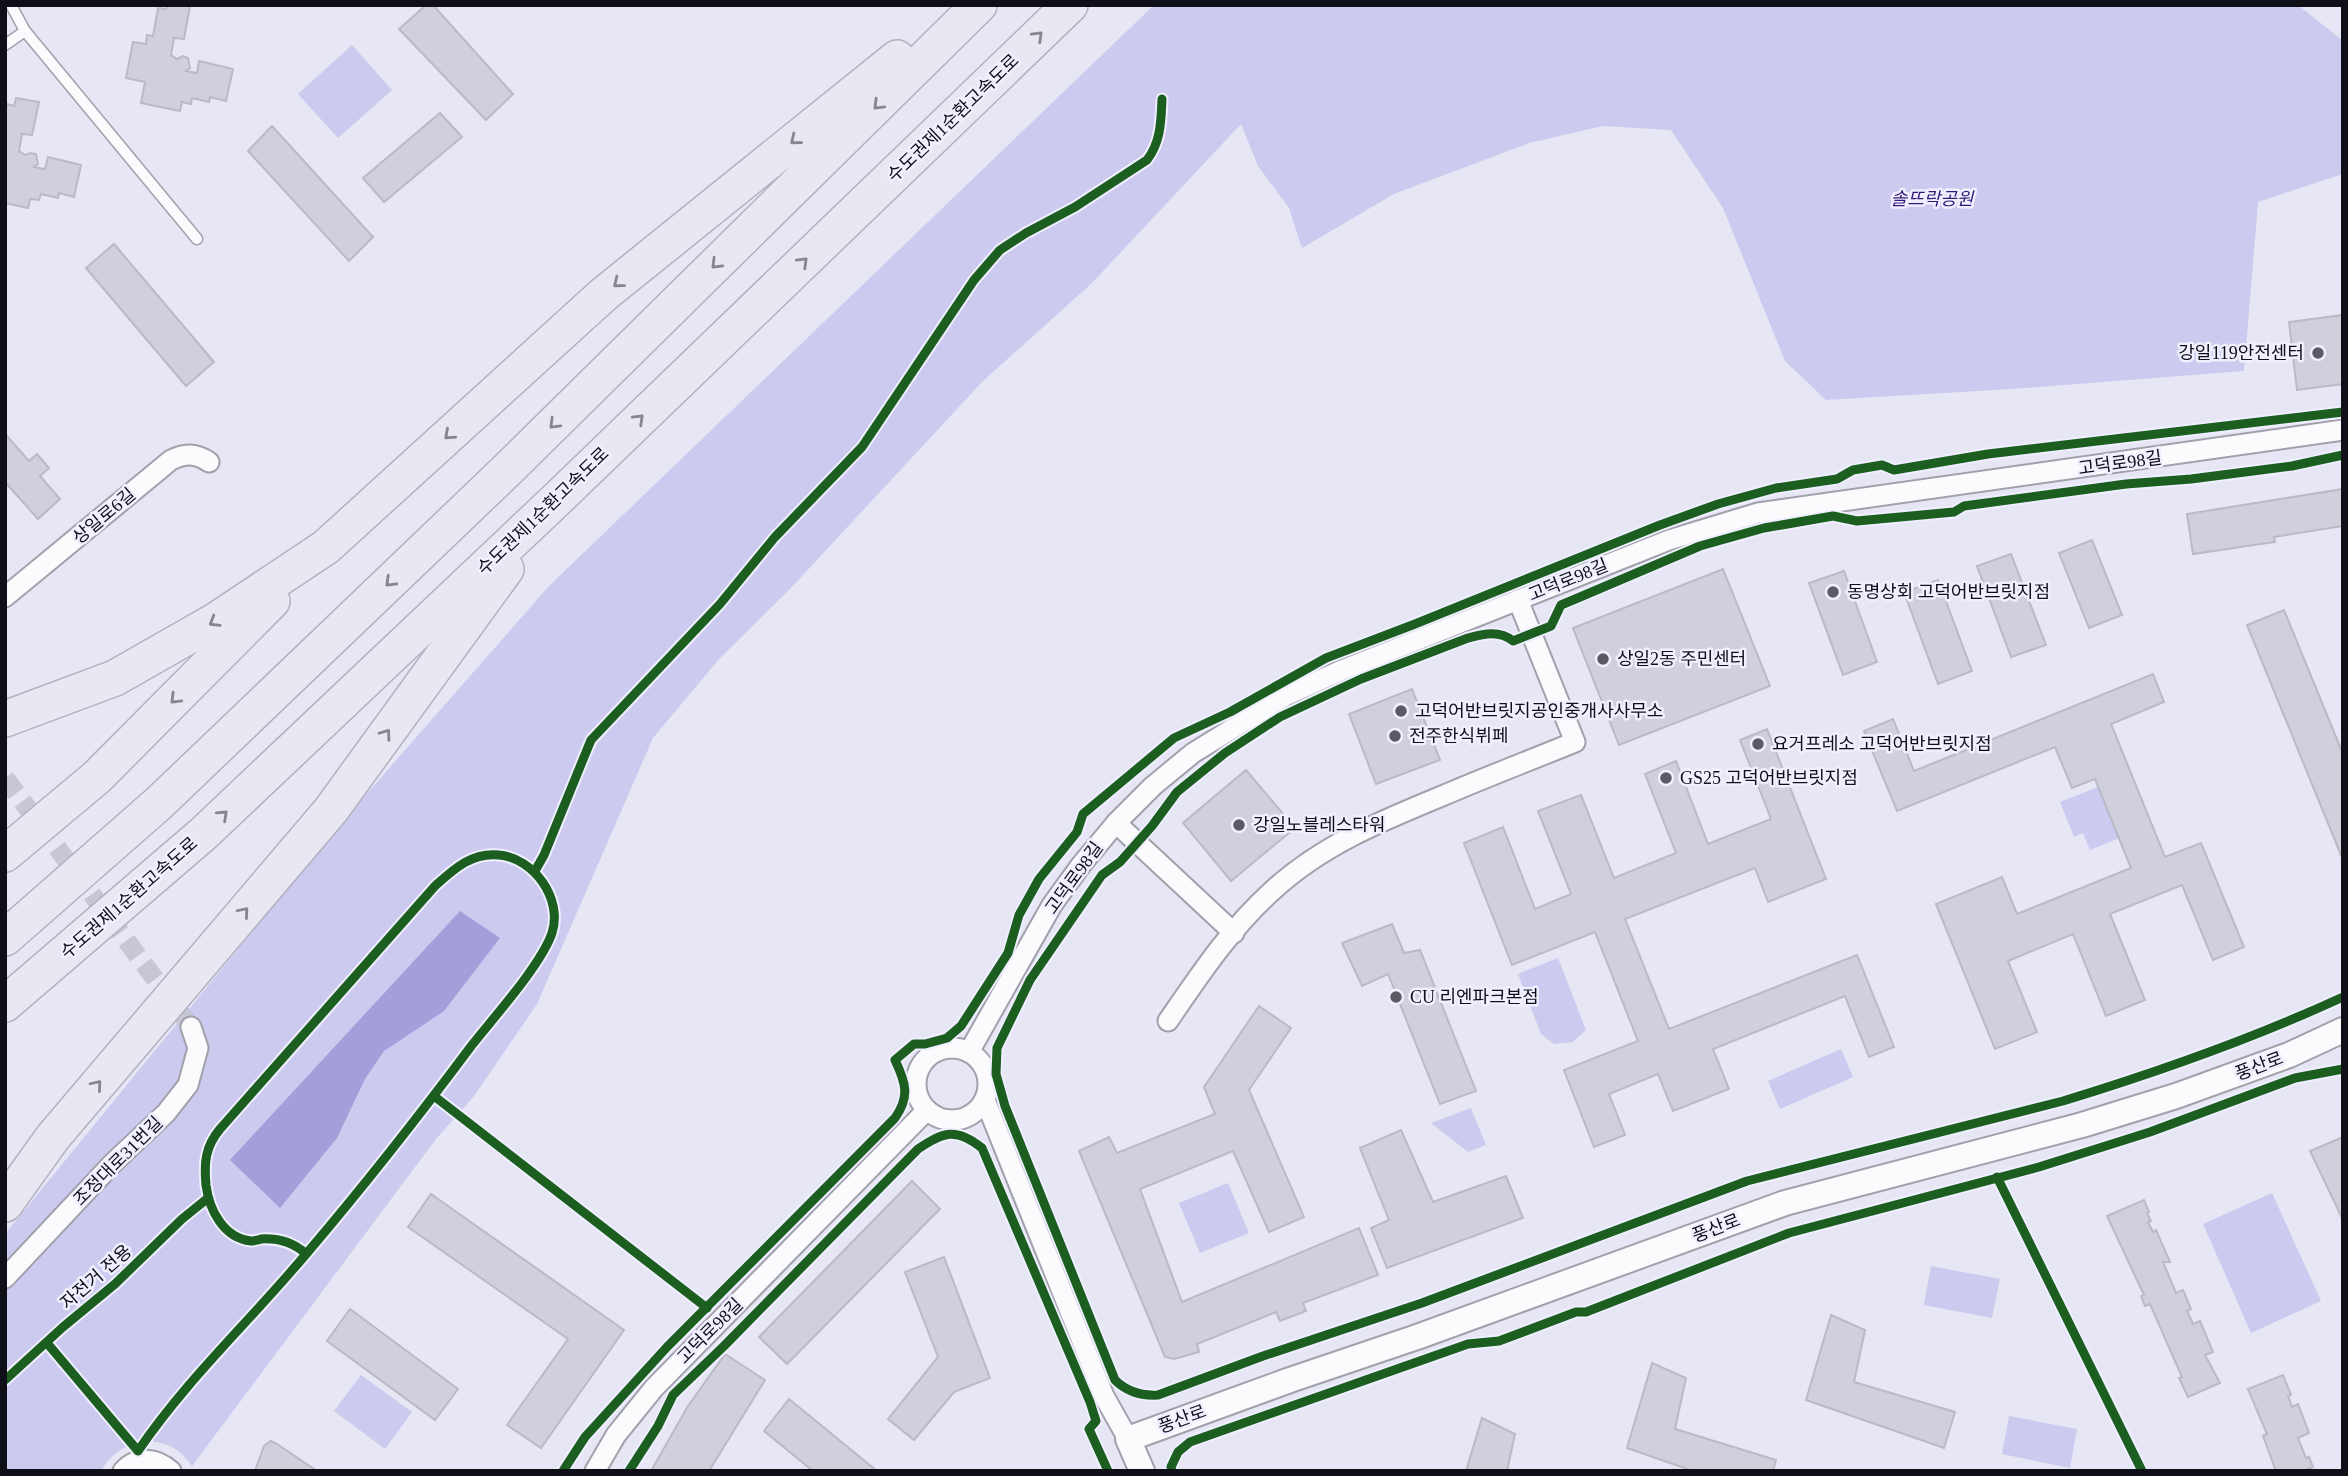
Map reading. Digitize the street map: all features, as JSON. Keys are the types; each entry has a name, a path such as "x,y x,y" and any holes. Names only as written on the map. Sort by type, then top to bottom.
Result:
{"highway":[{"path":"5,854 97,777 326,547 603,295 963,5"},
{"path":"5,938 159,803 505,472 979,5"},
{"name":"수도권제1순환고속도로","path":"5,1004 203,834 555,501 1070,5"},
{"path":"5,1205 53,1137 331,810 555,501"},
{"path":"5,719 115,678 215,621 326,547"},
{"path":"5,1183 53,1137"}],"street":[{"name":"고덕로98길","path":"969,1052 1052,905 1116,823 1153,786 1193,753 1287,695 1342,670 1669,540 1758,513 2343,430"},
{"name":"상일로6길","path":"5,597 171,460 188,454 202,457 209,462"},
{"path":"1168,1021 1210,959 1270,892 1310,860 1354,834 1393,816 1575,742 1518,600"},
{"path":"1116,823 1234,933"},
{"name":"조정대로31번길","path":"5,1278 112,1164 166,1113 188,1085 198,1048 191,1027"},
{"name":"풍산로","path":"1128,1439 1290,1380 1417,1338 1785,1203 2082,1125 2176,1097 2277,1059 2343,1030"},
{"path":"944,1048 969,1052 983,1066 987,1077 985,1100 969,1116 946,1120 927,1110 920,1101 916,1080 919,1069 925,1060 944,1048"},
{"path":"985,1100 1104,1396 1142,1471"},
{"name":"고덕로98길","path":"595,1471 616,1435 654,1388 927,1110"},
{"path":"123,1471 133,1462 143,1460 162,1463 171,1471"}],"lane":[{"path":"11,5 25,31 197,239"},
{"path":"5,45 25,31"}],"green space":[{"name":"솔뜨락공원","path":"1154,5 2298,5 2343,41 2343,174 2258,202 2244,371 1826,400 1785,361 1723,208 1671,130 1603,126 1529,143 1394,194 1302,248 1289,208 1258,166 1241,124 1092,283 982,382 789,590 719,659 653,738 537,1004 474,1096 436,1139 192,1466 177,1450 156,1442 145,1442 134,1444 115,1454 101,1471 5,1471 5,1234 341,823 549,586"},
{"path":"352,45 392,90 338,138 298,94"},
{"path":"2098,787 2119,838 2090,850 2083,833 2074,837 2060,802"},
{"path":"1558,958 1586,1030 1573,1042 1554,1044 1541,1034 1518,974"},
{"path":"1841,1049 1853,1077 1780,1109 1768,1081"},
{"path":"1471,1108 1486,1145 1468,1152 1431,1123"},
{"path":"1228,1183 1249,1233 1200,1253 1179,1203"},
{"path":"2272,1193 2321,1301 2251,1333 2203,1224"},
{"path":"1931,1266 2000,1279 1992,1318 1924,1305"},
{"path":"361,1375 412,1412 385,1449 334,1411"},
{"path":"2009,1416 2077,1429 2070,1468 2002,1454"}],"shaded area":[{"path":"460,911 500,938 444,1011 384,1051 365,1079 337,1138 280,1208 230,1160"}],"building":[{"path":"167,5 190,6 184,39 174,38 171,55 177,59 183,56 188,58 190,68 186,71 197,73 199,61 233,69 226,101 210,97 209,102 192,98 191,104 182,102 180,111 141,103 145,82 126,78 133,42 146,44 147,35 153,36 158,8 166,9"},
{"path":"426,5 433,5 513,94 486,120 399,29"},
{"path":"16,98 39,102 32,135 22,134 19,151 25,155 36,154 38,164 34,167 45,169 48,157 81,165 74,197 59,193 58,198 41,194 39,200 30,199 28,208 5,203 5,111 7,104 14,106"},
{"path":"440,113 462,137 384,202 363,178"},
{"path":"272,126 373,237 349,261 248,151"},
{"path":"114,244 214,362 186,386 86,268"},
{"name":"강일119안전센터","path":"2343,315 2343,384 2297,390 2289,322"},
{"path":"5,434 29,461 37,454 49,468 40,476 60,499 38,519 5,482"},
{"path":"2343,489 2343,526 2274,537 2275,542 2193,554 2187,514"},
{"path":"2092,540 2122,615 2089,628 2059,553"},
{"path":"2011,554 2046,645 2011,657 1977,566"},
{"path":"1723,569 1770,686 1619,745 1573,628"},
{"path":"1844,571 1877,662 1843,675 1809,583"},
{"path":"1938,580 1972,671 1938,684 1904,592"},
{"path":"2284,610 2343,754 2343,860 2247,625"},
{"path":"2153,674 2164,702 2111,724 2165,857 2201,843 2244,947 2213,960 2182,885 2110,914 2145,1000 2106,1016 2073,934 2008,961 2037,1032 1995,1049 1936,904 2002,877 2017,914 2131,868 2095,779 2072,788 2055,747 1897,811 1864,731 1893,719 1914,771"},
{"path":"1412,689 1440,760 1376,784 1349,714"},
{"path":"1767,729 1826,879 1768,902 1755,868 1625,919 1669,1029 1857,955 1894,1047 1869,1057 1845,996 1713,1049 1729,1089 1673,1111 1658,1074 1609,1094 1625,1135 1594,1147 1564,1070 1638,1041 1595,932 1512,965 1464,843 1503,827 1535,909 1571,894 1538,811 1581,795 1614,878 1676,853 1645,774 1676,761 1708,844 1771,819 1740,740"},
{"name":"강일노블레스타워","path":"1246,770 1295,828 1231,881 1183,823"},
{"path":"1392,924 1404,953 1420,950 1476,1091 1440,1104 1388,974 1362,986 1342,943"},
{"path":"1259,1006 1291,1028 1249,1090 1304,1217 1269,1232 1233,1151 1140,1189 1182,1302 1359,1228 1378,1275 1303,1303 1306,1311 1280,1321 1276,1312 1197,1344 1199,1352 1174,1359 1165,1357 1079,1151 1109,1137 1117,1153 1215,1114 1204,1087"},
{"path":"1401,1130 1433,1202 1506,1176 1523,1218 1387,1268 1371,1228 1389,1220 1360,1148"},
{"path":"2343,1137 2343,1220 2310,1151"},
{"path":"912,1181 940,1209 787,1364 759,1337"},
{"path":"431,1194 624,1330 541,1448 507,1425 568,1339 408,1227"},
{"path":"2144,1200 2151,1221 2148,1222 2153,1232 2156,1230 2170,1262 2163,1262 2176,1293 2183,1290 2191,1309 2187,1311 2193,1324 2200,1321 2213,1352 2205,1355 2220,1383 2188,1397 2150,1304 2145,1306 2141,1296 2144,1295 2107,1216"},
{"path":"944,1257 990,1378 954,1392 914,1440 888,1419 938,1357 905,1272"},
{"path":"350,1309 458,1389 435,1420 327,1341"},
{"path":"1831,1315 1865,1330 1854,1382 1955,1412 1944,1448 1806,1400"},
{"path":"725,1354 765,1380 709,1471 651,1471 688,1406"},
{"path":"1652,1363 1686,1378 1675,1429 1776,1460 1773,1471 1693,1471 1627,1448"},
{"path":"2283,1375 2291,1395 2288,1396 2292,1407 2298,1404 2309,1433 2298,1438 2313,1467 2303,1471 2276,1471 2263,1436 2267,1434 2248,1389"},
{"path":"789,1399 877,1471 813,1471 764,1431"},
{"path":"1482,1418 1515,1434 1507,1471 1466,1471"},
{"path":"271,1441 317,1471 255,1471 264,1446"}],"tunnel":[{"path":"5,778 191,1027"}],"cycle path":[{"path":"535,871 591,740 720,604 775,537 862,447 974,280 1000,250 1075,207 1147,160 1158,139 1162,99"},
{"path":"563,1471 585,1437 667,1347 895,1118 903,1103 905,1090 895,1060 914,1044 947,1038 961,1026 1008,953 1019,915 1039,879 1077,832 1083,814 1174,738 1230,712 1326,658 1718,504 1776,488 1837,479 1853,470 1882,465 1894,470 1988,454 2343,412"},
{"path":"2343,455 2292,466 2126,484 1964,506 1954,512 1857,521 1833,516 1764,528 1700,546 1561,605 1551,626 1513,641 1497,634 1468,638 1361,679 1280,717 1225,753 1177,792 1120,862 1102,875 1030,980 997,1048 996,1074 1005,1106 1115,1380 1124,1388 1135,1392 1158,1395 1263,1356 1422,1303 1747,1181 2063,1101 2204,1054 2343,997"},
{"path":"47,1343 138,1451 177,1399 286,1278 307,1253 349,1202 538,960 552,933 553,907 543,882 524,864 499,855 480,856 456,868 435,886 211,1142 206,1162 206,1185 210,1203 219,1221 241,1239 280,1240 296,1246 306,1254"},
{"path":"1172,1471 1171,1467 1178,1452 1190,1442 1468,1344 1499,1341 1576,1312 1586,1312 1789,1233 2039,1167 2150,1132 2295,1078 2343,1069"},
{"path":"434,1096 707,1308"},
{"path":"629,1471 658,1426 673,1395 918,1149 950,1134 965,1137 982,1148 1090,1402 1096,1421 1089,1429 1108,1471"},
{"path":"1997,1177 2142,1471"},
{"name":"자전거 전용","path":"5,1380 208,1198"}],"place":[{"name":"강일119안전센터","path":"2318,353"},
{"name":"동명상회 고덕어반브릿지점","path":"1833,592"},
{"name":"상일2동 주민센터","path":"1603,659"},
{"name":"고덕어반브릿지공인중개사사무소","path":"1401,711"},
{"name":"전주한식뷔페","path":"1395,736"},
{"name":"요거프레소 고덕어반브릿지점","path":"1758,744"},
{"name":"GS25 고덕어반브릿지점","path":"1666,778"},
{"name":"강일노블레스타워","path":"1239,825"},
{"name":"CU 리엔파크본점","path":"1396,997"}]}
